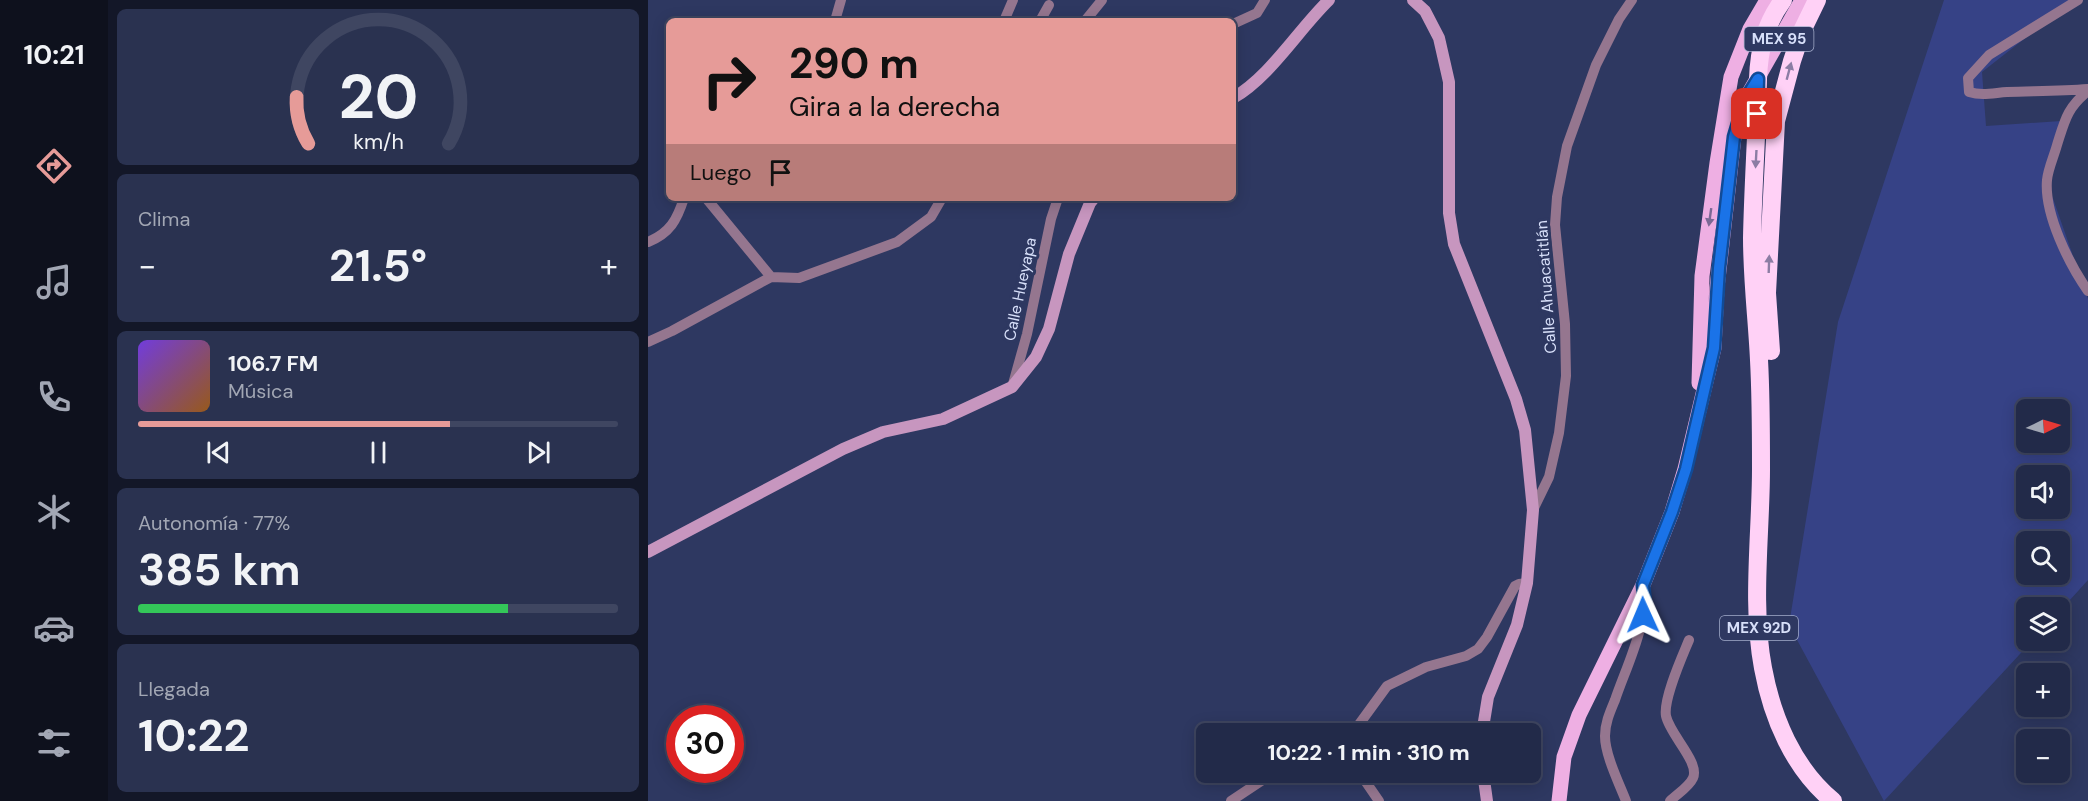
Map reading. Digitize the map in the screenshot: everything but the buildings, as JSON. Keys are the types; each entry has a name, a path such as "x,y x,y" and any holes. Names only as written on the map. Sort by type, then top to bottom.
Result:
{"highway":[{"name":"MEX 92D","path":"1782,0 1772,15 1763,36 1759,58 1752,237 1759,360 1761,469 1759,638 1762,666 1776,717 1791,752 1810,777 1833,801"},
{"name":"MEX 92D","path":"1761,469 1769,420 1771,360 1767,293 1776,121 1799,41 1817,0"}],"main road":[{"path":"1236,95 1272,64 1329,0"},
{"path":"1413,0 1425,11 1439,38 1449,82 1449,213 1454,244 1516,399 1525,430 1533,510 1527,584 1517,625 1488,697 1484,723"},
{"name":"MEX 95","path":"1698,414 1702,276 1731,77 1750,29 1767,0"},
{"name":"MEX 95","path":"1559,801 1564,757 1579,715 1643,585 1672,512 1686,469 1714,348 1717,288 1734,137 1745,100 1802,0"},
{"path":"648,552 843,449 883,432 943,419 1012,387 1036,357 1049,329 1070,254 1092,201"},
{"path":"1485,783 1487,801"}],"street":[{"path":"836,18 841,0"},
{"path":"1005,18 1014,0"},
{"path":"1087,18 1102,0"},
{"path":"1236,23 1257,13 1265,0"},
{"name":"Calle Ahuacatitlán","path":"1533,510 1549,477 1559,433 1566,376 1565,324 1555,225 1559,187 1567,146 1596,64 1619,19 1632,0"},
{"path":"2078,0 1989,55 1968,78 1969,92 1978,95 2088,90"},
{"path":"1042,18 1049,5"},
{"path":"2088,90 2074,102 2065,119 2047,180 2049,209 2064,248 2088,291"},
{"path":"649,239 670,227 678,218 683,201"},
{"path":"708,201 771,277"},
{"path":"931,217 940,201"},
{"path":"648,342 771,277 788,279 810,275 897,242 931,217 946,201"},
{"name":"Calle Hueyapa","path":"1012,387 1027,334 1051,219 1057,201"},
{"path":"1360,723 1387,686 1426,667 1466,656 1478,649 1515,586 1527,584"},
{"path":"1626,801 1606,747 1606,723 1629,664 1643,615 1645,604 1643,585"},
{"path":"1670,801 1692,780 1694,773 1694,766 1674,735 1666,716 1672,684 1689,640"},
{"path":"1231,801 1257,783"},
{"path":"1367,783 1379,801"}],"shaded area":[{"path":"1944,0 2074,0 1982,72 1986,126 2061,121 2049,187 2088,299 2088,580 2070,600 2070,597 2016,597 2016,651 2023,651 1884,801 1789,625 1838,322"}],"route":[{"path":"1643,615 1645,604 1643,585 1672,512 1686,469 1714,348 1717,288 1734,137 1745,100 1758,79 1757,114"}]}
